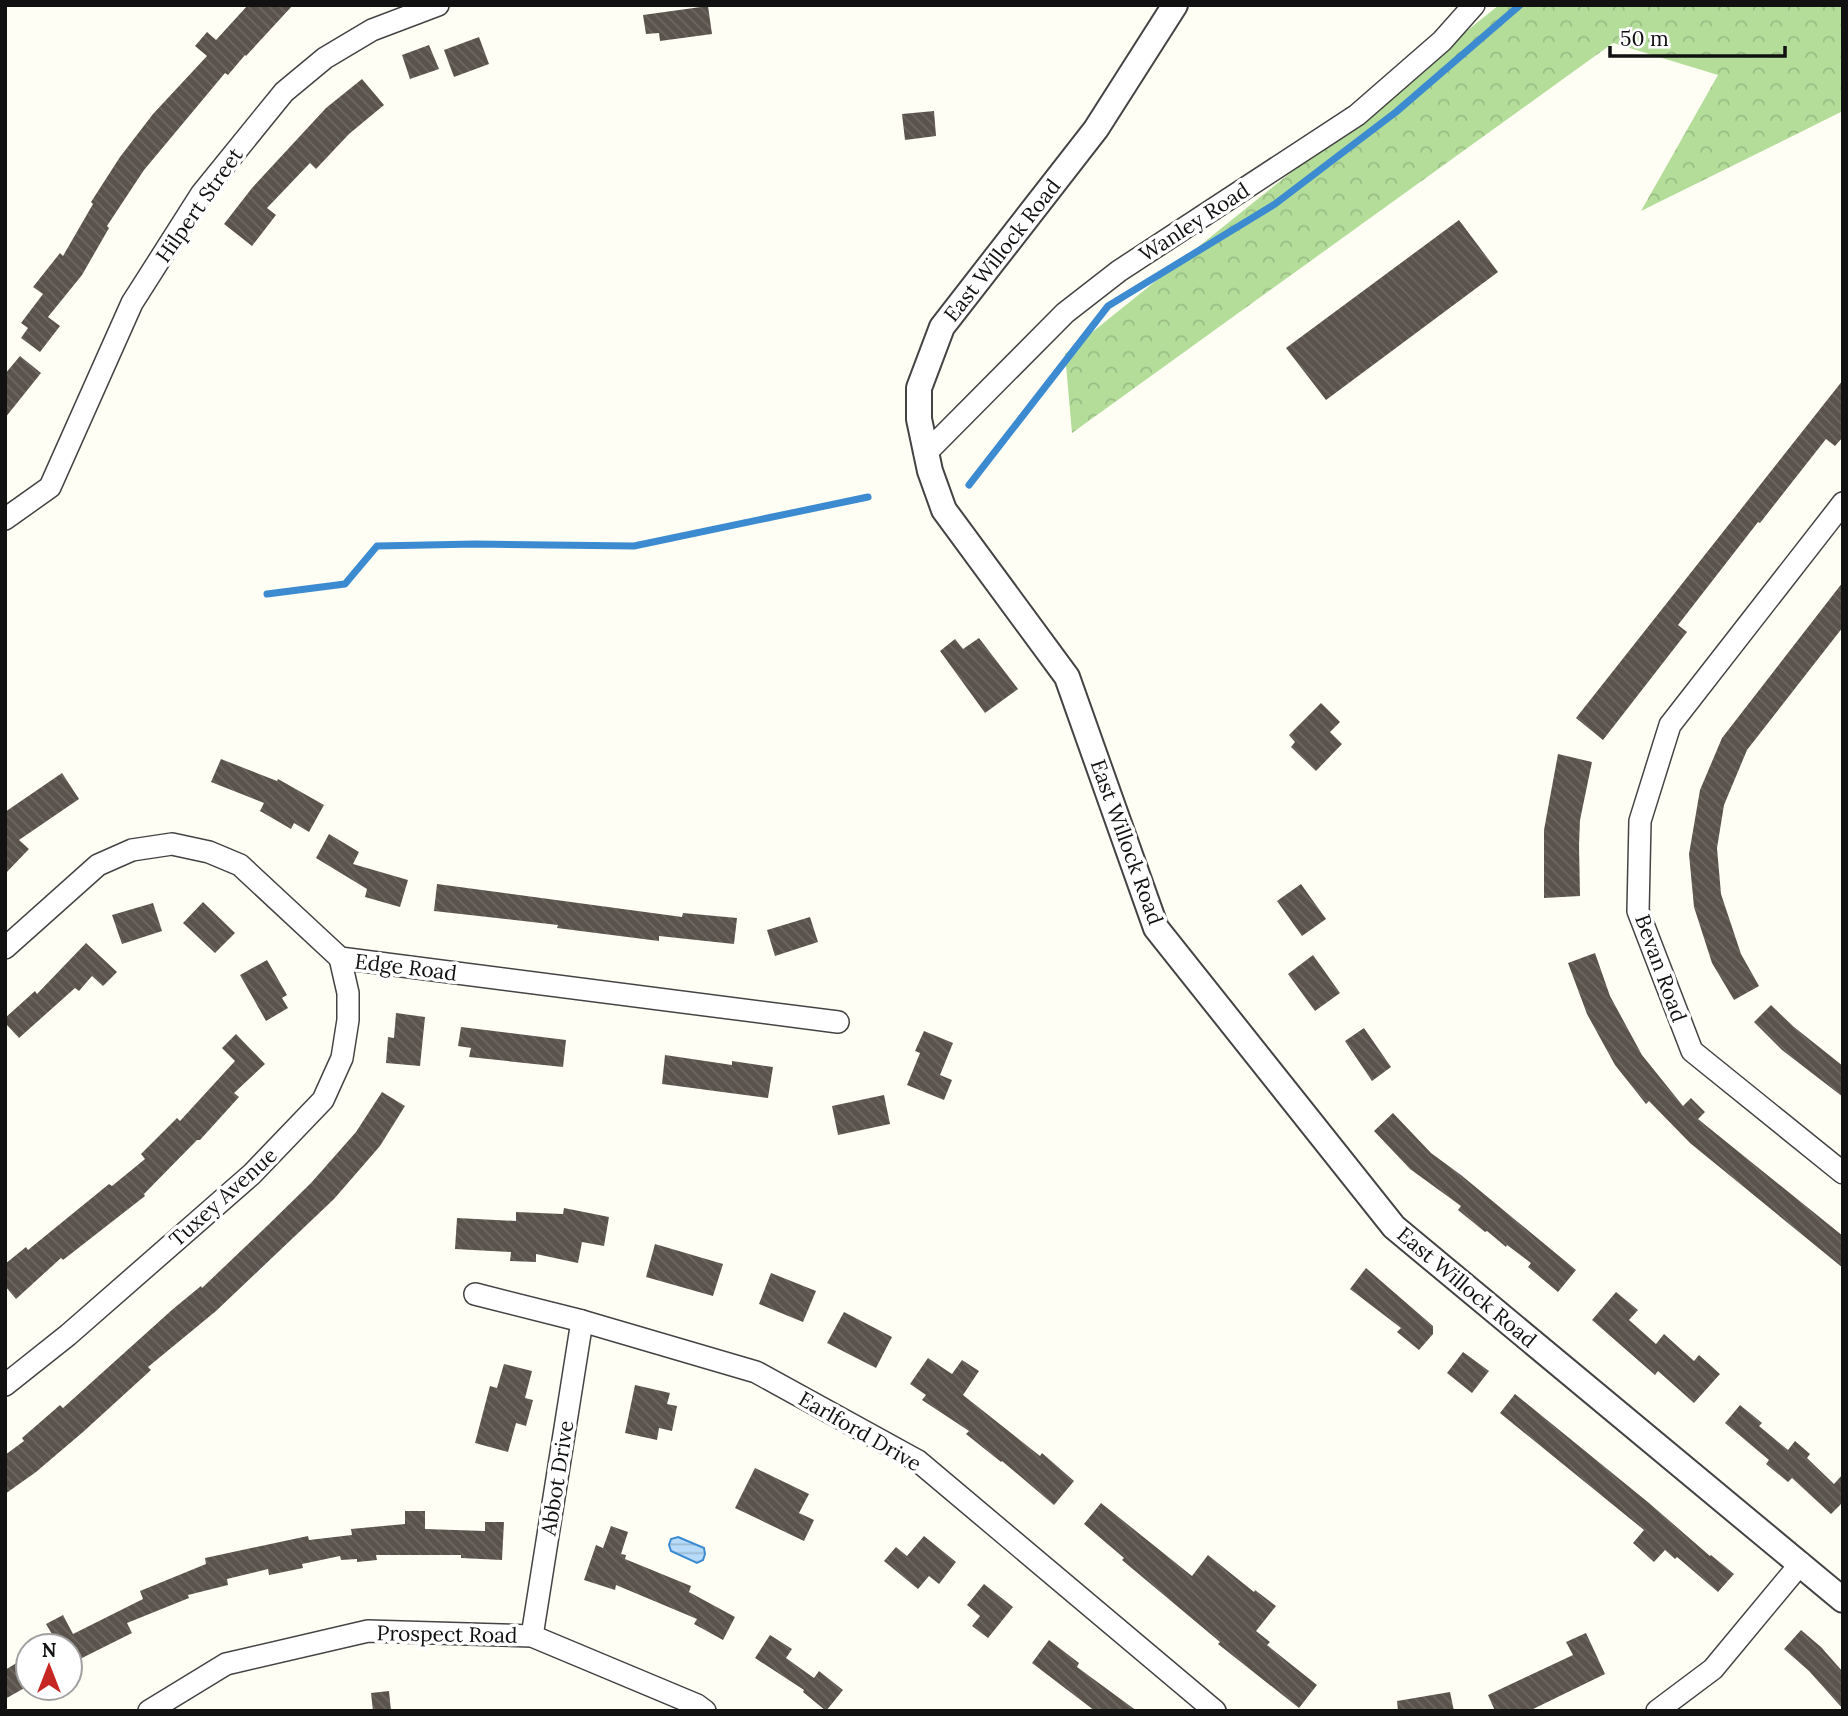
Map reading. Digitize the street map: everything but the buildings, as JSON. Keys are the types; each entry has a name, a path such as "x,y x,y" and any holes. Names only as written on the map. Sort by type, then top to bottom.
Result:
{"street":[{"name":"Hilpert Street","path":"5,519 50,486 132,303 202,193 284,92 325,58 372,30 438,5"},
{"name":"East Willock Road","path":"1175,5 1096,129 942,327 919,388 919,419 925,454 944,510 1067,677 1156,928 1394,1227 1843,1600"},
{"name":"Wanley Road","path":"925,454 1066,313 1119,271 1357,115 1442,41 1474,5"},
{"name":"Bevan Road","path":"1843,503 1670,725 1640,821 1637,911 1692,1051 1843,1173"},
{"name":"Edge Road","path":"5,948 97,864 132,850 172,844 209,852 240,865 340,958 838,1022"},
{"name":"Tuxey Avenue","path":"5,1385 68,1335 252,1174 323,1100 342,1058 348,1020 348,993 340,958"},
{"name":"Earlford Drive","path":"475,1294 582,1321 757,1372 918,1461 1215,1711"},
{"name":"Abbot Drive","path":"532,1636 582,1321"},
{"path":"1657,1711 1713,1669 1801,1563"},
{"name":"Prospect Road","path":"149,1711 226,1664 368,1631 532,1636 698,1705 705,1711"}],"green space":[{"path":"1499,5 1843,5 1843,111 1641,211 1718,75 1613,43 1072,433 1065,354"}],"water":[{"path":"678,1537 704,1548 703,1560 697,1563 671,1551 671,1539"}],"waterway":[{"path":"969,485 1108,306 1275,204 1396,112 1520,5"},
{"path":"267,594 345,584 377,546 634,546 868,497"}]}
